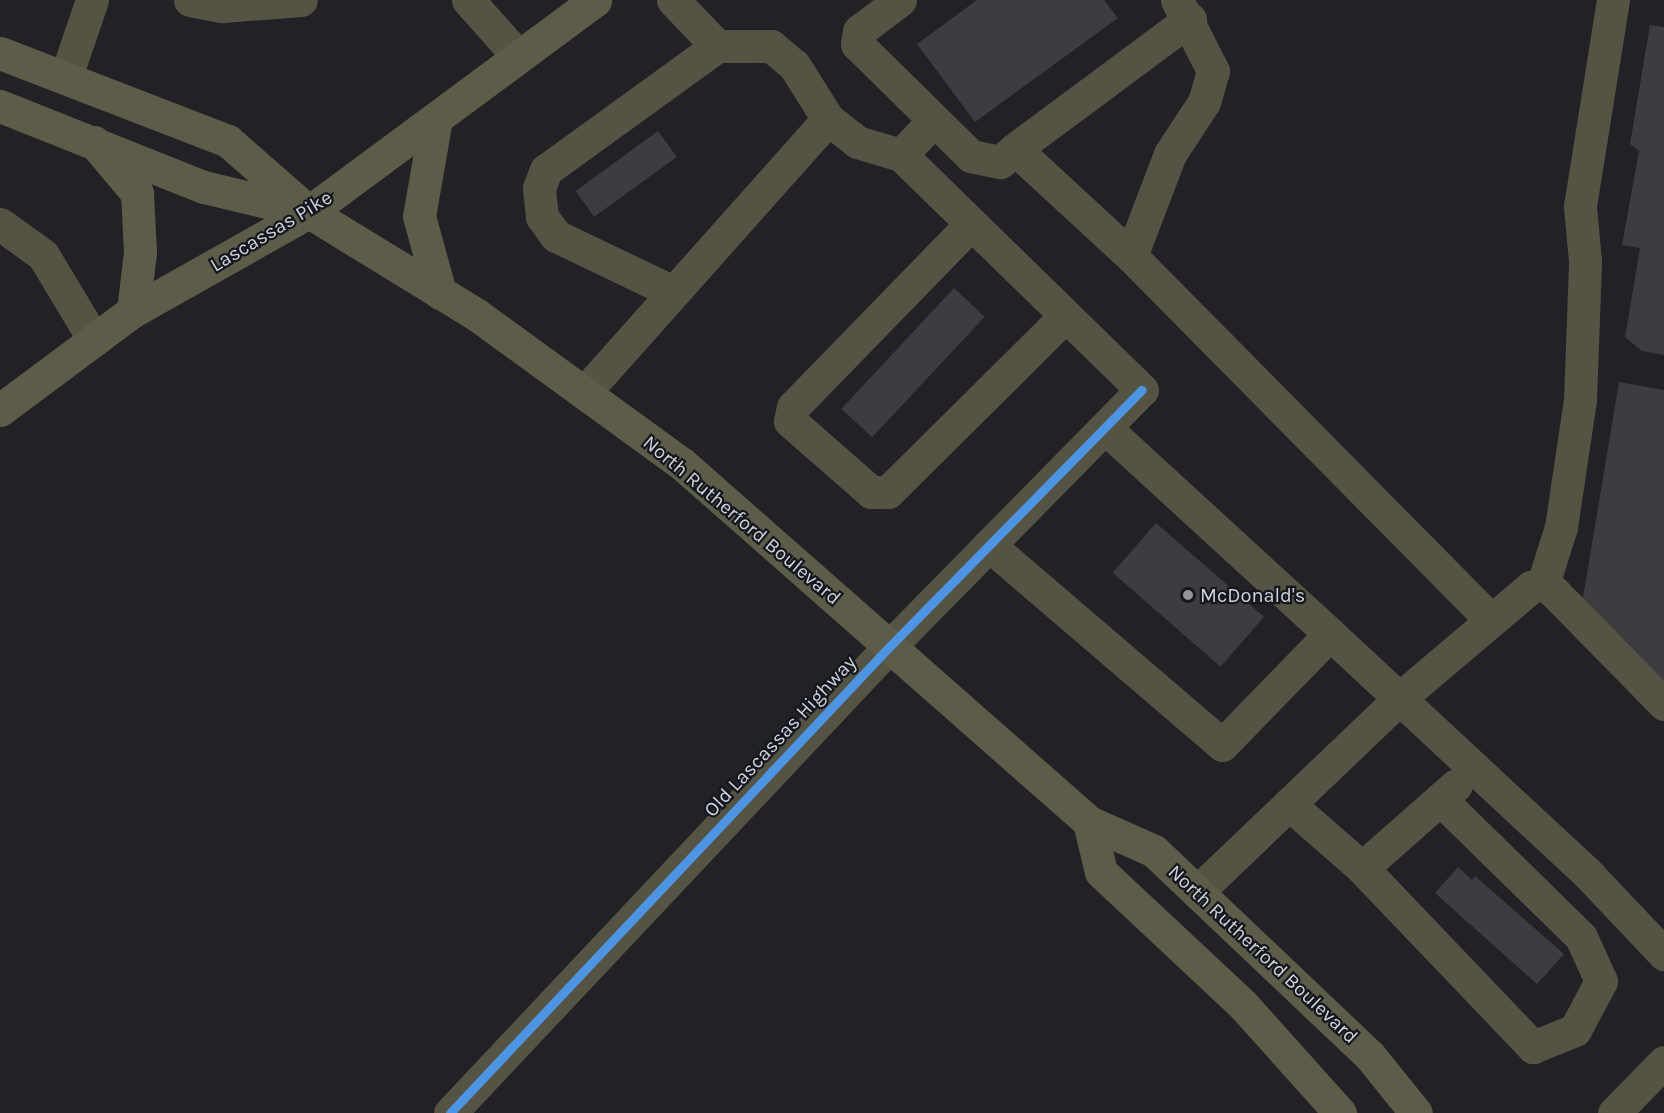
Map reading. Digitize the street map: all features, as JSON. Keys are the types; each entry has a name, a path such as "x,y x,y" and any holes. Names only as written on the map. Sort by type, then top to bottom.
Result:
{"main road":[{"name":"Lascassas Pike","path":"0,410 133,311 309,212 595,0"},
{"path":"0,53 66,76 228,141 309,212"},
{"path":"0,106 91,138 204,187 309,212"},
{"path":"436,119 419,216 440,292"},
{"path":"91,138 137,193 140,252 133,311"},
{"name":"North Rutherford Boulevard","path":"309,212 440,292 681,463 1089,822 1154,851 1370,1056 1416,1113"},
{"path":"1089,822 1101,872 1244,1006 1341,1113"}],"street":[{"path":"66,76 92,0"},
{"path":"190,0 222,6 301,0"},
{"path":"468,0 517,56"},
{"path":"673,0 717,46"},
{"path":"900,0 859,32 857,44 971,156 1000,162 1184,9 1213,71 1204,102 1170,154 1131,255"},
{"path":"1544,584 1561,527 1580,400 1585,261 1580,206 1612,0"},
{"path":"671,291 556,236 542,217 539,188 546,170 717,46 771,46 794,65 828,119 856,142 901,155 1065,316 888,492 871,492 790,421 793,407 971,224"},
{"path":"584,393 671,291 828,119"},
{"path":"901,155 934,120"},
{"path":"1015,149 1131,255 1489,618"},
{"path":"0,224 43,255 94,339"},
{"name":"Old Lascassas Highway","path":"450,1113 890,646 1142,390 1065,316"},
{"path":"1105,428 1475,768 1664,954"},
{"path":"989,545 1222,745 1330,634"},
{"path":"1197,892 1400,698 1489,618 1531,586 1544,584"},
{"path":"1544,584 1664,704"},
{"path":"1362,868 1475,768"},
{"path":"1289,804 1362,868 1533,1047 1575,1030 1601,981 1581,937 1440,799"},
{"path":"1614,1113 1664,1062"}],"building":[{"path":"977,0 1104,0 1118,18 975,122 917,44"},
{"path":"1650,25 1664,27 1664,355 1642,351 1625,337 1640,248 1622,245 1639,151 1630,144"},
{"path":"658,131 677,157 594,217 575,191"},
{"path":"954,288 985,317 872,437 841,409"},
{"path":"1619,382 1664,390 1664,682 1581,609"},
{"name":"McDonald's","path":"1156,523 1264,617 1221,667 1113,573"},
{"path":"1458,867 1472,880 1475,876 1564,954 1537,984 1435,893"}],"cycle path":[{"path":"450,1113 890,646 1142,390"}],"place":[{"name":"McDonald's","path":"1188,595"}]}
